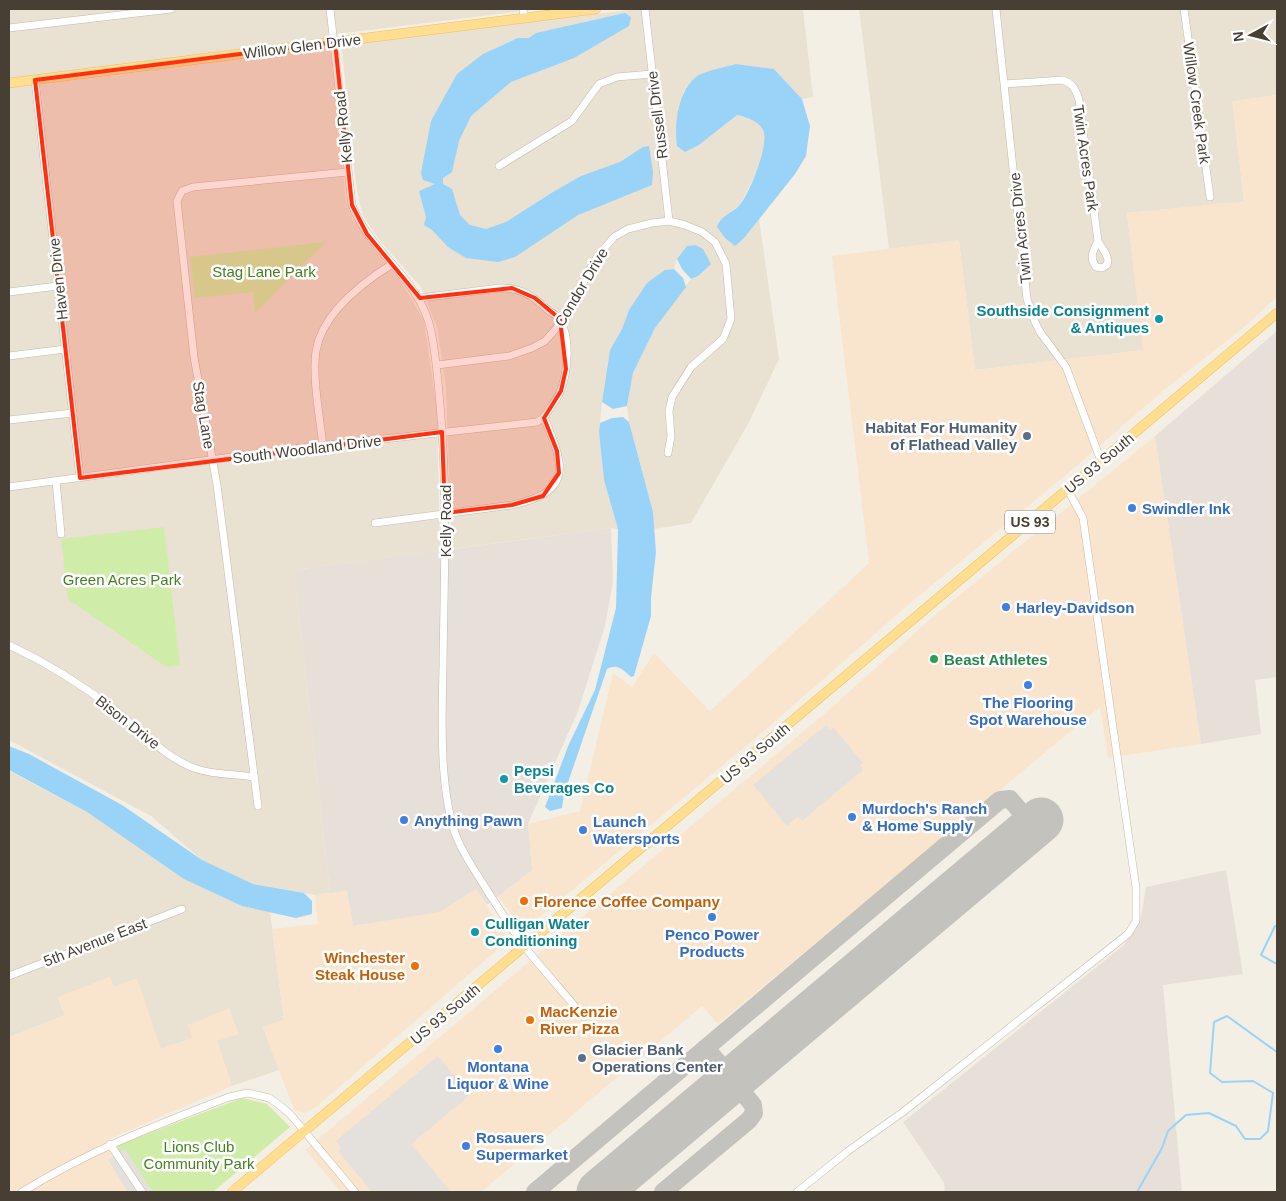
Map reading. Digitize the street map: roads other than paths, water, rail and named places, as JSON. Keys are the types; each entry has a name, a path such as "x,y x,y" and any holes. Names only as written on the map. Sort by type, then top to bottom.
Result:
{"main road":[{"name":"Willow Glen Drive","path":"9,83 334,42 524,14 596,9"},
{"name":"US 93 South","path":"232,1192 1277,313"}],"street":[{"path":"9,28 171,9"},
{"name":"Kelly Road","path":"330,9 350,194 359,220 373,242 412,286 420,298 431,329 442,432 445,513 442,726 450,811 455,834 464,855 525,946 584,1017"},
{"name":"Russell Drive","path":"645,9 669,221"},
{"name":"Twin Acres Drive","path":"996,9 1027,299 1040,332 1066,367 1101,461"},
{"name":"Willow Creek Park","path":"1184,9 1210,197"},
{"path":"499,166 572,121 599,84 617,77 652,74"},
{"name":"Haven Drive","path":"35,80 80,478"},
{"name":"Twin Acres Park","path":"1005,84 1062,80 1069,82 1075,88 1079,100 1098,241"},
{"name":"Stag Lane","path":"258,806 217,485 194,357 177,208 179,195 182,191 193,187 348,172"},
{"path":"668,453 671,436 669,411 672,397 691,367 723,339 731,319 726,264 715,242 702,232 669,221"},
{"name":"Condor Drive","path":"436,365 517,354 544,341 561,323 597,257 614,237 628,229 669,221"},
{"path":"323,446 315,369 320,337 327,322 342,304 368,280 392,264"},
{"path":"9,292 58,286"},
{"path":"375,523 520,503 536,499 548,491 557,480 560,465 557,451 544,418 557,398 565,377 567,348 561,323 556,316 535,298 512,288 420,298"},
{"path":"9,356 66,350"},
{"path":"9,420 73,413"},
{"name":"South Woodland Drive","path":"9,487 323,446 537,422 544,418"},
{"path":"56,481 61,534"},
{"path":"797,1192 903,1112 1017,1020 1057,991 1128,934 1136,921 1136,888 1083,518 1068,490"},
{"name":"Bison Drive","path":"9,645 46,664 74,682 109,706 160,747 188,765 206,772 254,777"},
{"name":"5th Avenue East","path":"9,976 182,909"},
{"path":"22,1192 76,1160 110,1144 229,1097 248,1093 270,1098 290,1114 355,1192"},
{"path":"110,1144 142,1192"}],"water":[{"path":"625,13 631,17 629,26 574,58 511,82 471,116 459,141 452,172 443,178 443,184 452,189 460,215 470,225 486,229 506,222 581,176 620,162 643,147 649,146 653,172 652,185 578,215 515,257 498,262 466,258 448,247 432,230 424,225 426,217 419,191 435,184 423,180 421,173 431,121 457,74 483,54 518,38 529,38 536,33"},
{"path":"736,64 774,69 802,99 810,126 806,156 795,174 744,238 735,246 725,238 717,227 723,218 739,206 748,191 764,146 763,130 755,122 737,115 699,145 685,152 677,146 676,127 682,97 692,81 703,73"},
{"path":"695,245 703,249 711,264 698,276 691,279 682,269 677,259 687,246"},
{"path":"674,269 683,278 686,287 655,328 633,373 627,406 613,409 602,402 610,350 622,329 629,310 647,283 665,270"},
{"path":"623,417 629,422 653,512 656,552 651,616 634,676 631,677 617,667 607,669 564,794 562,808 550,811 545,807 569,744 595,690 616,608 618,529 604,480 599,432 600,423 612,418"},
{"path":"9,746 29,754 122,805 202,860 253,884 304,893 312,901 312,914 296,918 242,906 184,879 87,812 9,770"}],"waterway":[{"path":"1277,926 1275,926 1261,955 1277,963"},
{"path":"1137,1192 1162,1148 1168,1131 1186,1115 1209,1113 1236,1126 1245,1139 1260,1139 1268,1131 1273,1093 1253,1081 1222,1082 1210,1073 1214,1022 1227,1016 1277,1052"}],"place":[{"name":"Southside Consignment & Antiques","path":"1159,319"},
{"name":"Habitat For Humanity of Flathead Valley","path":"1027,436"},
{"name":"Swindler Ink","path":"1132,508"},
{"name":"Harley-Davidson","path":"1006,607"},
{"name":"Beast Athletes","path":"934,659"},
{"name":"The Flooring Spot Warehouse","path":"1028,685"},
{"name":"Pepsi Beverages Co","path":"504,779"},
{"name":"Murdoch's Ranch & Home Supply","path":"852,817"},
{"name":"Anything Pawn","path":"404,820"},
{"name":"Launch Watersports","path":"583,830"},
{"name":"Florence Coffee Company","path":"524,901"},
{"name":"Penco Power Products","path":"712,917"},
{"name":"Culligan Water Conditioning","path":"475,932"},
{"name":"Winchester Steak House","path":"415,966"},
{"name":"MacKenzie River Pizza","path":"530,1020"},
{"name":"Montana Liquor & Wine","path":"498,1049"},
{"name":"Glacier Bank Operations Center","path":"582,1058"},
{"name":"Rosauers Supermarket","path":"466,1146"}],"park label":[{"name":"Stag Lane Park","path":"264,271"},
{"name":"Green Acres Park","path":"122,579"},
{"name":"Lions Club Community Park","path":"199,1154"}]}
